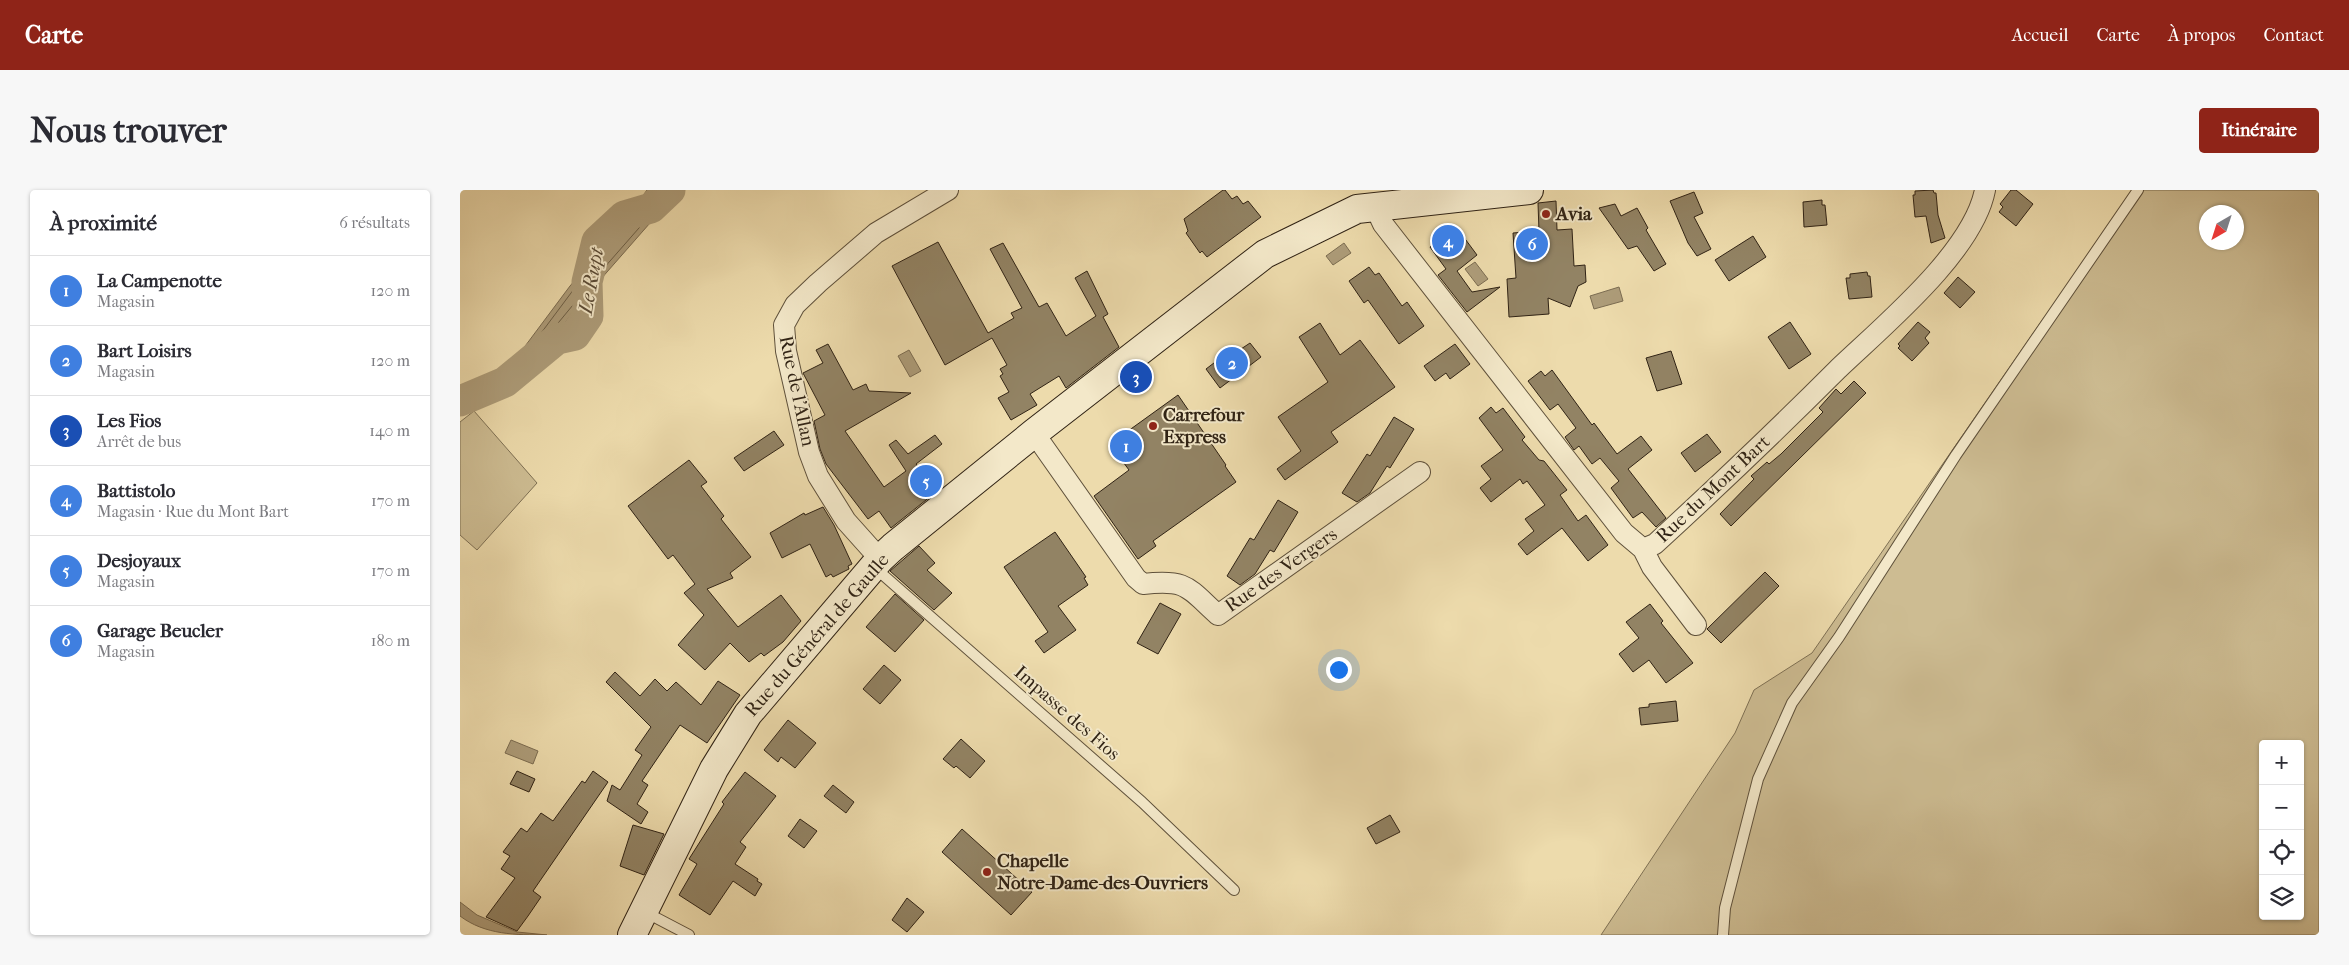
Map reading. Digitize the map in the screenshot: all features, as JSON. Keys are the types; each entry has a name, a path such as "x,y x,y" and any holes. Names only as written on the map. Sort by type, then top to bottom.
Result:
{"main road":[{"name":"Rue du Général de Gaulle","path":"632,935 714,769 748,714 877,563 1034,433 1265,254 1356,209 1529,190"}],"street":[{"name":"Rue de l'Allan","path":"877,563 846,521 818,476 809,452 788,360 784,325 796,305 818,282 876,234 948,190"},
{"name":"Rue du Mont Bart","path":"1375,206 1383,224 1618,526 1643,549 1655,544 1757,449 1929,281 1964,237 1983,201 1985,190"},
{"name":"Rue des Vergers","path":"1034,433 1136,578 1143,584 1172,581 1185,586 1218,615 1420,472"},
{"path":"1643,549 1652,567 1696,625"}],"lane":[{"path":"1723,935 1724,908 1758,779 1792,703 1838,637 1956,455 2138,190"},
{"name":"Impasse des Fios","path":"877,563 1142,802 1234,890"},
{"path":"643,911 689,935"}],"shaded area":[{"path":"2141,190 2319,190 2319,935 1601,935 1735,733 1754,690 1812,653 2043,319"},
{"path":"474,411 537,483 477,550 460,535 460,422"}],"water":[{"path":"647,190 674,190 650,223 544,348 526,378 507,392 484,398 460,411 460,394 505,373 570,286 622,225"},
{"path":"1344,243 1351,253 1333,265 1326,256"},
{"path":"1475,262 1488,279 1478,286 1465,269"},
{"path":"1619,287 1623,301 1594,309 1590,296"},
{"path":"909,350 921,371 910,377 898,356"},
{"path":"511,740 538,751 533,764 505,753"},
{"path":"460,902 477,915 517,932 547,935 501,933 480,927 460,916"}],"building":[{"path":"1223,190 1232,199 1237,196 1243,204 1248,201 1261,217 1207,257 1202,251 1200,253 1186,233 1188,231 1184,219"},
{"path":"1933,190 1936,193 1938,215 1945,238 1931,243 1926,216 1915,217 1913,195 1915,195 1915,191"},
{"path":"2011,190 2016,190 2033,204 2016,226 1999,212 2003,207 2000,204"},
{"path":"1694,192 1703,213 1694,217 1711,249 1697,256 1688,243 1670,201"},
{"path":"1822,200 1822,205 1825,205 1827,225 1804,227 1803,202"},
{"path":"1556,201 1557,230 1572,229 1574,266 1585,265 1586,282 1578,286 1570,307 1548,298 1549,314 1509,317 1507,279 1516,278 1513,233 1539,231 1538,203"},
{"path":"1615,204 1621,216 1637,208 1648,228 1646,230 1666,264 1654,271 1637,246 1628,249 1599,208"},
{"path":"1457,228 1477,255 1457,271 1472,292 1500,287 1467,312 1438,275 1446,269 1430,247"},
{"path":"1753,236 1766,257 1729,281 1715,260"},
{"path":"938,242 988,333 1014,318 1011,313 1022,308 990,249 1003,243 1039,307 1047,303 1066,336 1096,316 1075,278 1087,271 1108,314 1103,317 1119,347 1066,388 1059,376 1030,394 1037,405 1011,420 998,398 1009,392 1000,376 1003,374 1000,369 1007,365 992,338 945,365 892,266"},
{"path":"1369,267 1375,275 1379,273 1402,306 1407,302 1424,326 1399,344 1368,300 1364,303 1349,281"},
{"path":"1867,272 1868,276 1870,276 1872,297 1849,299 1846,278 1850,278 1850,274"},
{"path":"1958,277 1975,292 1960,308 1944,293"},
{"path":"1790,322 1811,354 1789,369 1768,337"},
{"path":"1918,322 1930,332 1925,338 1929,343 1912,361 1898,348 1900,346 1898,344"},
{"path":"1320,323 1340,355 1360,340 1395,387 1331,432 1338,442 1285,480 1277,469 1301,451 1278,417 1328,382 1299,337"},
{"path":"1250,343 1261,357 1220,388 1206,369 1235,347 1238,351"},
{"path":"828,344 853,390 866,384 869,391 911,393 845,431 884,487 906,471 889,445 896,440 908,454 935,435 942,444 916,464 932,482 936,492 891,528 879,511 868,519 826,464 820,449 814,421 825,415 803,373 823,363 816,350"},
{"path":"1455,344 1470,364 1450,379 1446,373 1435,381 1424,366"},
{"path":"1671,351 1682,384 1657,391 1646,358"},
{"path":"1552,370 1592,425 1594,423 1617,454 1641,436 1652,450 1628,469 1666,518 1656,527 1642,512 1633,518 1611,488 1619,481 1600,458 1592,464 1579,446 1574,450 1565,437 1576,428 1558,404 1550,410 1528,381 1541,371 1545,376"},
{"path":"1854,381 1866,393 1731,526 1720,514 1754,479 1751,476 1767,462 1769,464 1781,454 1823,412 1819,408 1836,389 1841,394"},
{"path":"1178,395 1236,482 1153,541 1156,546 1138,559 1094,496 1129,470 1110,444"},
{"path":"1491,407 1496,413 1503,408 1525,437 1522,440 1539,460 1544,461 1567,490 1560,495 1578,521 1586,515 1608,545 1588,561 1562,528 1527,555 1518,544 1534,531 1525,519 1545,505 1527,481 1523,484 1520,479 1491,502 1480,488 1491,479 1481,466 1503,450 1479,418"},
{"path":"1394,417 1414,429 1390,468 1387,466 1370,493 1357,502 1342,493 1367,454 1370,456"},
{"path":"774,431 784,445 744,471 734,458"},
{"path":"1707,434 1721,452 1695,472 1681,453"},
{"path":"689,460 707,482 701,486 724,516 721,519 751,557 730,573 733,578 707,589 738,627 781,595 801,621 783,642 764,656 761,653 749,662 730,643 705,670 678,645 704,615 684,593 695,584 673,555 668,559 628,506"},
{"path":"1278,500 1298,512 1274,552 1270,550 1255,574 1240,585 1227,576 1250,538 1254,540"},
{"path":"823,507 834,525 852,564 848,566 849,569 833,577 831,574 826,577 810,544 782,558 770,533 804,513 805,515"},
{"path":"1055,532 1086,577 1084,578 1088,585 1058,606 1076,630 1044,653 1035,641 1048,632 1004,567"},
{"path":"919,546 935,563 927,570 952,593 934,610 890,571"},
{"path":"1765,572 1779,586 1721,643 1707,629"},
{"path":"895,594 924,620 895,652 866,627"},
{"path":"1160,603 1181,614 1158,654 1137,643"},
{"path":"1650,604 1663,621 1661,623 1693,663 1666,683 1649,660 1633,672 1619,654 1639,638 1626,622"},
{"path":"884,665 901,680 880,704 863,689"},
{"path":"615,672 640,696 655,679 667,691 676,682 701,705 718,681 740,695 707,743 680,725 642,781 648,785 637,804 648,812 641,824 607,801 612,785 620,790 642,755 635,750 651,727 606,682"},
{"path":"1676,701 1678,721 1641,725 1639,708 1649,707 1649,704"},
{"path":"788,720 816,743 795,768 781,757 778,762 764,750"},
{"path":"961,739 985,761 970,778 956,766 954,768 943,759"},
{"path":"517,771 535,779 529,792 510,784"},
{"path":"593,771 608,782 533,891 541,897 528,916 517,931 486,917 515,878 501,869 510,856 503,852 521,828 527,832 541,813 553,821 582,781 585,783"},
{"path":"745,772 776,796 740,842 746,847 735,864 758,879 757,881 762,884 755,896 733,881 710,915 679,895 697,864 689,859 724,804 722,802"},
{"path":"833,785 854,802 846,813 824,796"},
{"path":"1390,815 1400,832 1376,844 1367,828"},
{"path":"800,819 817,831 804,848 788,836"},
{"path":"633,825 664,834 644,875 620,866"},
{"name":"Chapelle Notre-Dame-des-Ouvriers","path":"962,829 1032,892 1011,915 942,852"},
{"path":"907,898 924,912 907,932 892,920"}],"waterway":[{"name":"Le Rupt","path":"460,401 505,382 557,339 575,335 588,316 587,282 597,241 624,216 651,208 670,190"}],"place":[{"name":"Avia","path":"1546,214"},
{"name":"Battistolo","path":"1448,241"},
{"name":"Garage Beucler","path":"1532,244"},
{"name":"Bart Loisirs","path":"1232,363"},
{"name":"Les Fios","path":"1136,377"},
{"name":"Carrefour Express","path":"1153,426"},
{"name":"La Campenotte","path":"1126,446"},
{"name":"Desjoyaux","path":"926,481"},
{"name":"Chapelle Notre-Dame-des-Ouvriers","path":"987,872"}]}
